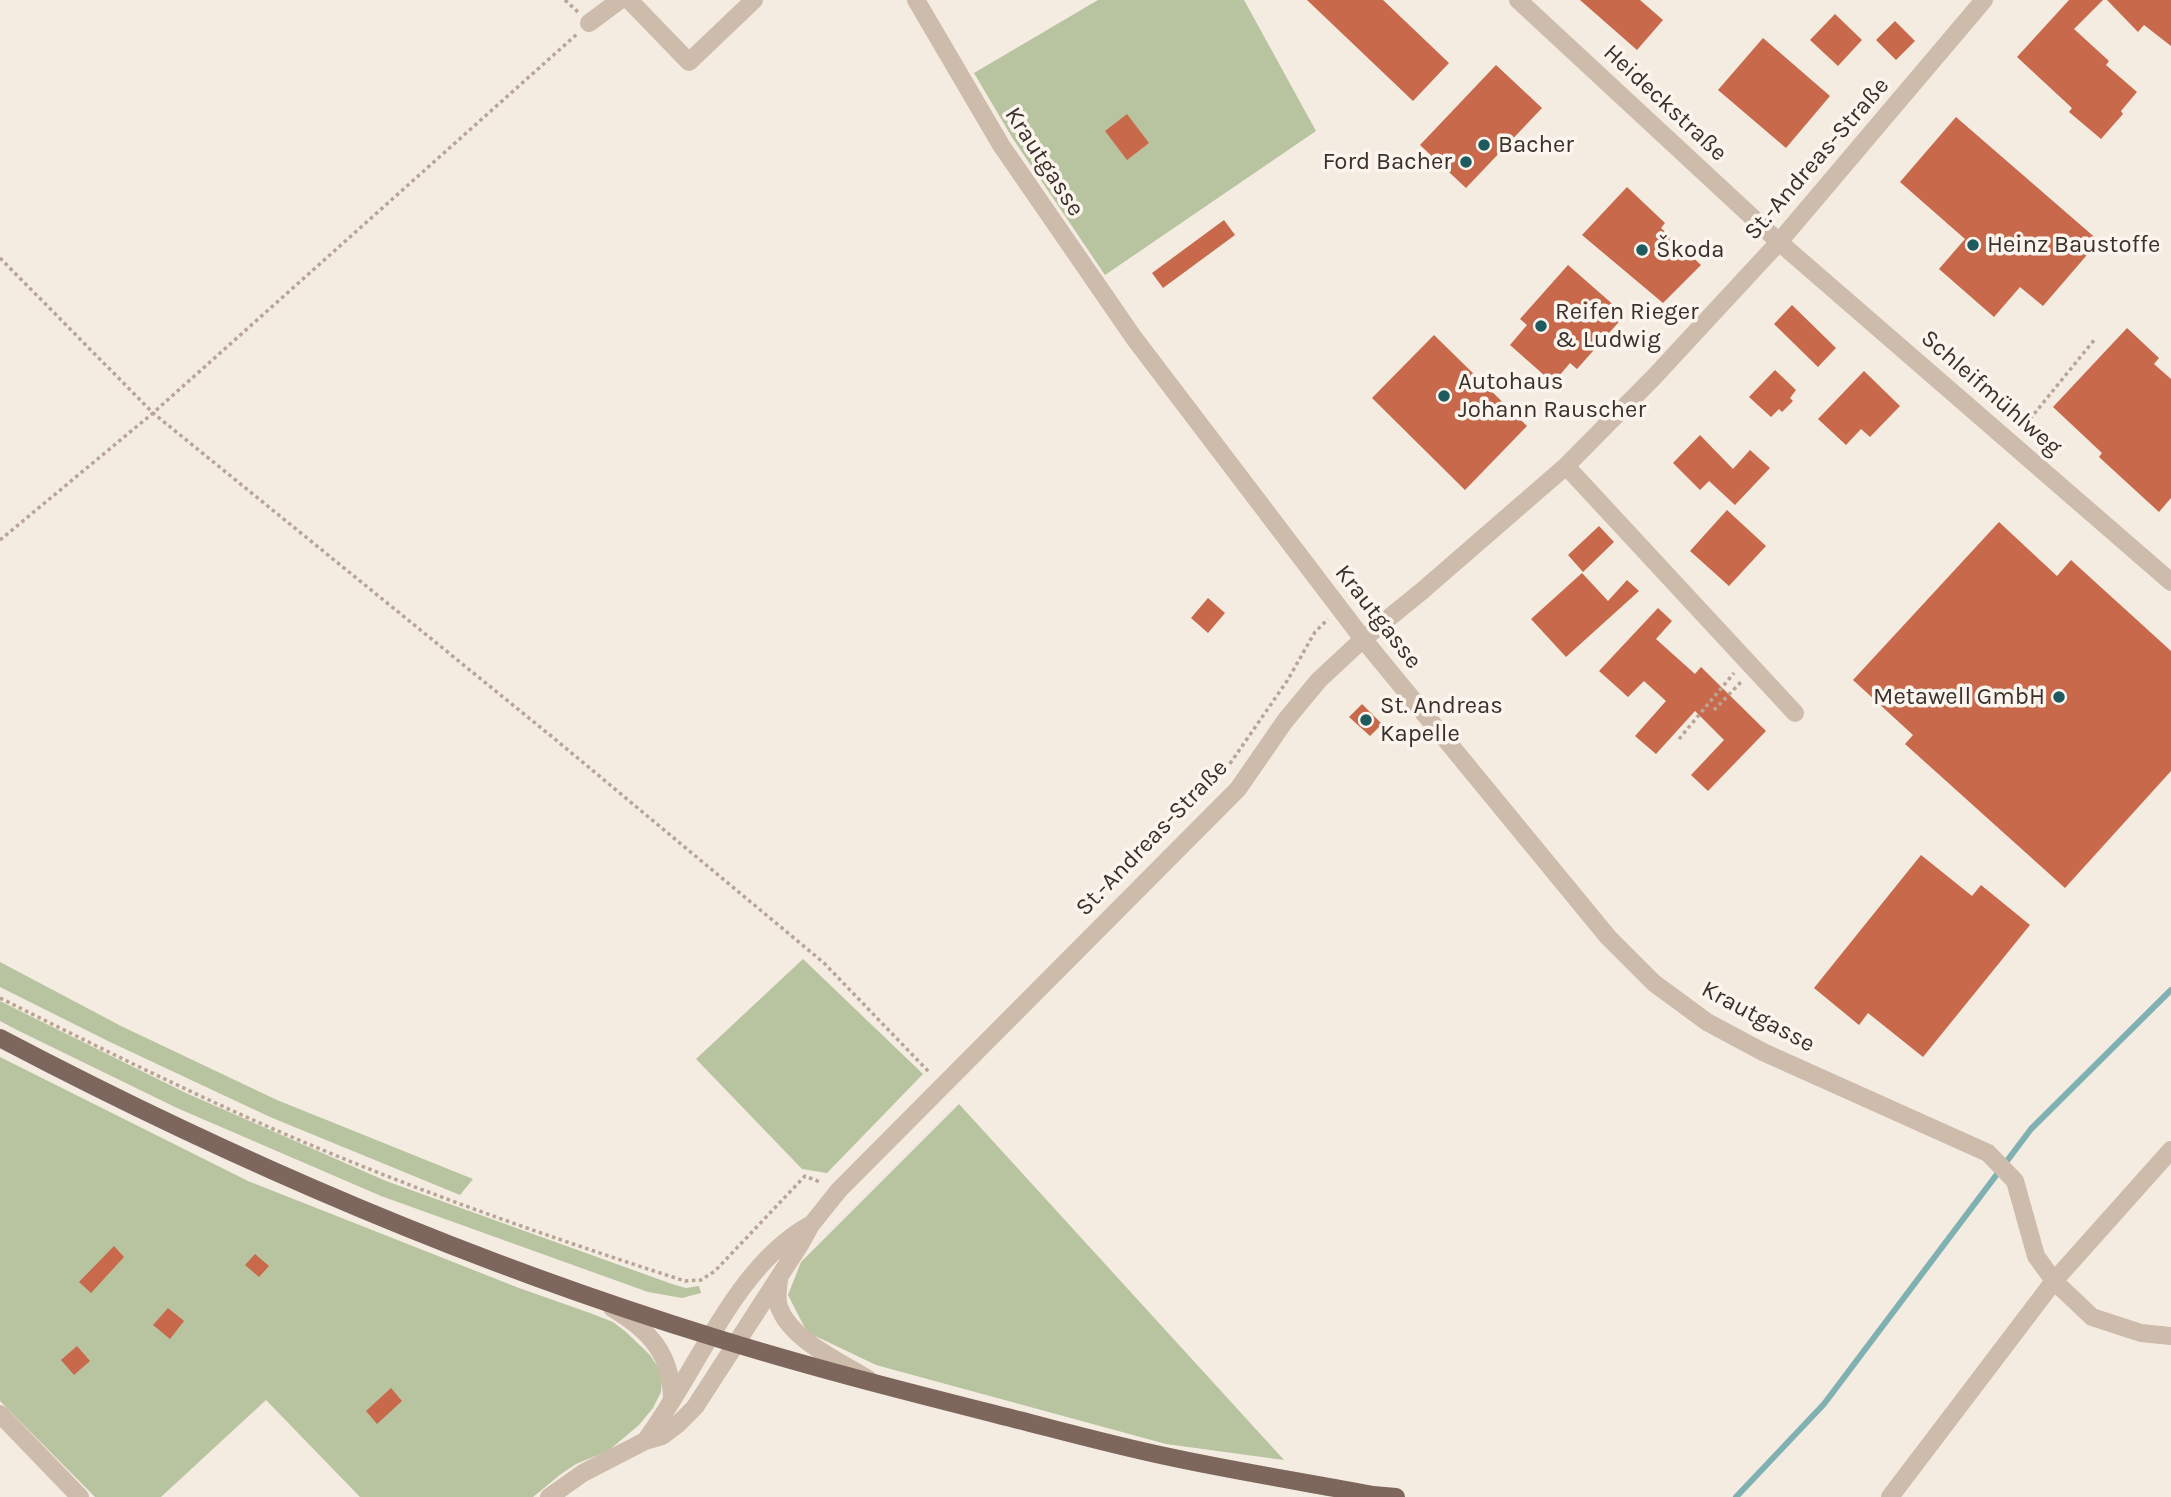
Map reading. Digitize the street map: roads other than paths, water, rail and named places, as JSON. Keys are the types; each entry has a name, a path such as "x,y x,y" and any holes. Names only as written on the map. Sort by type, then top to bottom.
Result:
{"main road":[{"path":"0,1038 264,1167 432,1238 593,1297 711,1336 877,1384 1163,1456 1396,1497"}],"street":[{"path":"589,23 620,0"},
{"path":"629,0 689,62 754,0"},
{"name":"Krautgasse","path":"916,0 1000,145 1133,338 1363,639 1608,937 1654,983 1707,1022 1763,1052 1988,1153 2015,1181 2036,1256 2054,1281 2092,1317 2141,1333 2171,1336"},
{"name":"Heideckstraße","path":"1518,0 1779,242"},
{"name":"St.-Andreas-Straße","path":"811,1224 839,1190 1238,789 1285,721 1319,680 1363,639 1422,592 1566,466 1654,377 1779,242 1984,0"},
{"name":"Schleifmühlweg","path":"1779,242 2171,582"},
{"path":"1566,466 1795,713"},
{"path":"1891,1497 2054,1281 2171,1150"},
{"path":"549,1497 570,1481 645,1441 662,1436 695,1408 811,1224"},
{"path":"645,1441 737,1295 779,1247 811,1224"},
{"path":"779,1277 779,1305 795,1332 877,1384"},
{"path":"593,1297 631,1320 648,1335 666,1358 672,1380 672,1399"},
{"path":"0,1414 80,1497"}],"waterway":[{"path":"1736,1497 1824,1404 2031,1129 2171,990"}],"place":[{"name":"Bacher","path":"1484,145"},
{"name":"Ford Bacher","path":"1466,162"},
{"name":"Heinz Baustoffe","path":"1973,245"},
{"name":"Škoda","path":"1642,250"},
{"name":"Reifen Rieger & Ludwig","path":"1541,326"},
{"name":"Autohaus Johann Rauscher","path":"1444,396"},
{"name":"Metawell GmbH","path":"2059,697"},
{"name":"St. Andreas Kapelle","path":"1366,720"}]}
